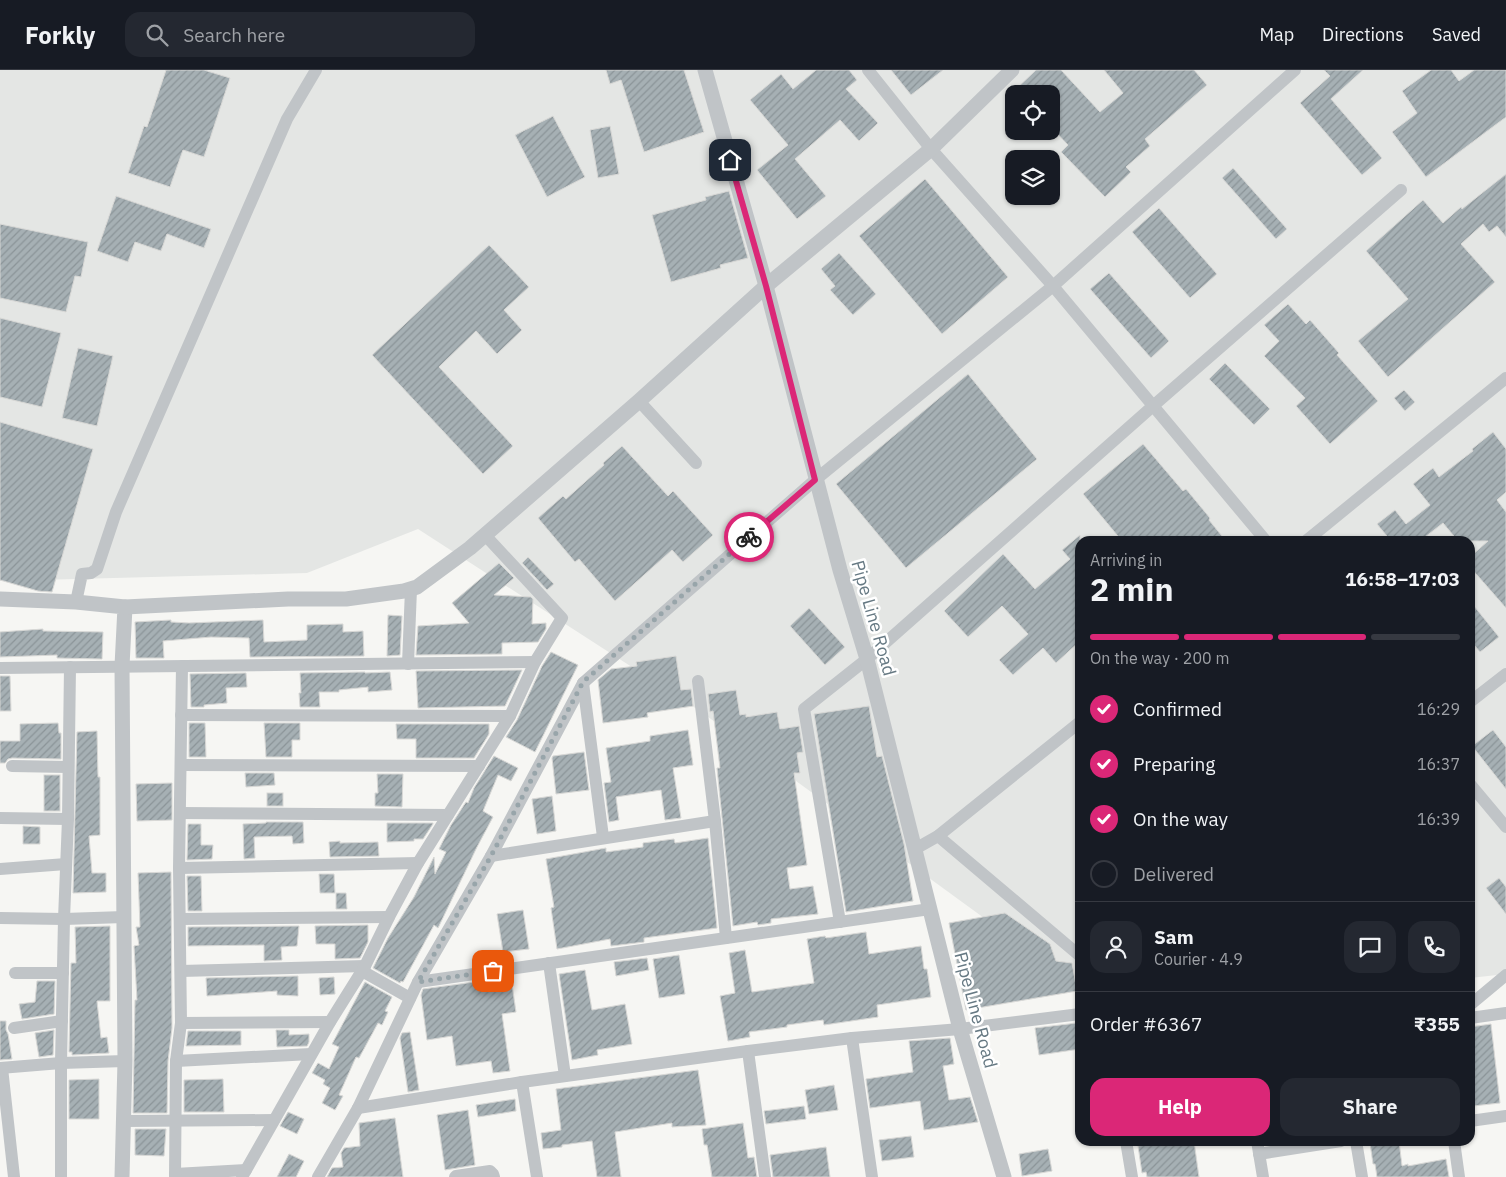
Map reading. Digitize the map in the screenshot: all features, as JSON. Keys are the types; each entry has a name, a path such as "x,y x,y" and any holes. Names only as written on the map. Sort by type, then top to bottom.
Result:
{"street":[{"path":"76,602 82,574 91,573 97,569 116,512 287,119 316,70"},
{"name":"Pipe Line Road","path":"705,70 766,286 815,480 867,659 960,1029 1004,1177"},
{"path":"868,70 931,149 1053,286 1262,536"},
{"path":"0,599 76,602 125,607 288,599 346,599 417,587 485,535 639,401 766,286 931,149 1012,70"},
{"path":"318,1177 358,1108 418,982 491,856 583,682 815,480 1053,286 1295,70"},
{"path":"840,922 804,709 867,659 1401,190"},
{"path":"1312,536 1506,378"},
{"path":"639,401 696,463"},
{"path":"182,666 179,868 181,1023 176,1061 175,1175 244,1174 311,1054 364,968 418,863 510,716 535,662 562,618 485,535"},
{"path":"408,664 411,589"},
{"path":"122,1177 125,1061 122,666 125,607"},
{"path":"0,668 535,662"},
{"path":"61,1177 61,1063 70,667"},
{"path":"1475,698 1506,674"},
{"path":"698,681 715,820 726,938"},
{"path":"583,682 603,837"},
{"path":"181,714 510,716"},
{"path":"914,849 938,836 1075,726"},
{"path":"12,766 68,767"},
{"path":"181,766 479,766"},
{"path":"1475,790 1506,828"},
{"path":"180,813 448,815"},
{"path":"0,818 68,819"},
{"path":"491,856 715,820"},
{"path":"938,836 1075,952"},
{"path":"179,868 418,863"},
{"path":"0,869 66,864"},
{"path":"418,982 930,909"},
{"path":"0,918 64,919 124,917"},
{"path":"180,919 389,917"},
{"path":"549,963 565,1076"},
{"path":"181,970 364,968 410,998"},
{"path":"15,973 63,973"},
{"path":"1475,1001 1506,975"},
{"path":"1475,1017 1506,1014"},
{"path":"358,1108 522,1082 748,1051 852,1038 960,1029 1075,1015"},
{"path":"14,1028 62,1021"},
{"path":"181,1023 330,1022"},
{"path":"852,1038 872,1177"},
{"path":"748,1051 765,1177"},
{"path":"176,1061 311,1054"},
{"path":"14,1177 1,1068 61,1063 125,1061"},
{"path":"522,1082 537,1177"},
{"path":"1475,1121 1506,1116"},
{"path":"124,1121 175,1119 274,1120"},
{"path":"1127,1146 1132,1177"},
{"path":"1263,1177 1258,1148 1282,1146"},
{"path":"1357,1146 1362,1177"},
{"path":"1455,1146 1459,1177"},
{"path":"455,1177 490,1171 494,1177"}],"shaded area":[{"path":"0,70 1506,70 1506,974 1475,977 1475,536 1075,536 1075,984 700,711 418,529 307,573 0,581"}],"building":[{"path":"166,70 204,70 230,78 204,157 183,150 170,187 128,173 144,126 147,127"},
{"path":"606,70 684,70 704,132 644,152 621,80 610,84"},
{"path":"816,70 849,70 857,80 846,89 878,123 859,141 840,120 795,159 826,196 797,219 757,170 788,145 750,100 781,74 793,89"},
{"path":"891,70 943,70 911,95"},
{"path":"1036,70 1061,70 1100,112 1123,93 1104,70 1194,70 1207,85 1145,139 1150,146 1126,167 1131,172 1105,197 1061,152 1068,145 1060,137 1060,85 1020,85"},
{"path":"1324,70 1363,70 1331,99 1382,158 1362,175 1300,103 1330,76"},
{"path":"1431,70 1451,70 1459,81 1474,70 1506,70 1506,117 1426,177 1392,132 1417,113 1402,91"},
{"path":"553,116 585,177 547,197 515,135"},
{"path":"610,126 619,174 598,178 590,130"},
{"path":"1233,168 1287,229 1276,239 1222,178"},
{"path":"1506,174 1506,237 1497,226 1489,232 1483,224 1461,244 1495,282 1388,377 1358,341 1408,299 1366,251 1423,200 1443,223 1461,207 1462,209"},
{"path":"925,179 1008,277 942,334 859,236"},
{"path":"729,191 748,258 720,265 721,268 671,282 652,215 706,200 705,197"},
{"path":"116,196 211,229 204,248 167,234 161,251 135,242 128,262 97,251"},
{"path":"1159,208 1217,274 1190,298 1132,232"},
{"path":"0,224 88,242 81,277 75,276 66,312 0,298"},
{"path":"489,245 529,287 504,310 522,330 497,354 476,331 439,367 513,446 483,474 372,355"},
{"path":"839,253 876,294 853,315 830,290 835,286 821,269"},
{"path":"1109,273 1169,341 1151,358 1090,289"},
{"path":"1288,304 1306,324 1310,320 1339,353 1337,355 1378,401 1330,444 1296,406 1305,398 1264,356 1279,341 1264,325"},
{"path":"0,318 61,333 42,407 0,397"},
{"path":"78,348 113,356 97,426 62,418"},
{"path":"1225,363 1270,409 1254,425 1209,379"},
{"path":"968,374 1037,459 906,568 836,484"},
{"path":"1404,390 1415,402 1405,411 1394,398"},
{"path":"0,422 93,449 52,592 38,591 0,580"},
{"path":"1493,432 1506,449 1506,492 1497,500 1506,512 1506,608 1475,573 1475,553 1488,541 1475,541 1475,536 1454,536 1443,523 1426,536 1387,536 1377,524 1395,510 1406,524 1430,505 1413,484 1433,468 1439,477 1473,451 1472,449"},
{"path":"1143,444 1183,491 1186,489 1222,536 1118,536 1083,494"},
{"path":"622,446 668,496 673,491 713,535 683,562 672,550 615,601 579,559 575,562 538,518 563,496 566,499"},
{"path":"1075,539 1075,646 1056,663 1043,648 1013,675 999,660 1028,634 1002,606 968,637 944,611 1003,554 1035,589 1070,559 1062,550"},
{"path":"528,557 554,584 547,590 522,563"},
{"path":"499,563 514,578 494,595 531,597 533,599 532,624 546,623 546,629 538,642 502,643 502,654 416,655 418,626 469,623 452,603"},
{"path":"1475,607 1499,637 1480,652 1475,646"},
{"path":"809,608 845,647 825,665 790,626"},
{"path":"388,615 402,616 400,655 387,656"},
{"path":"171,620 171,622 189,623 263,620 264,642 307,640 307,625 343,624 343,632 363,631 364,656 250,657 249,638 211,637 163,641 164,658 136,658 135,622"},
{"path":"43,629 43,631 103,632 102,659 57,658 57,655 0,657 0,632"},
{"path":"551,652 578,665 535,752 506,737 517,720 542,666"},
{"path":"676,656 681,690 691,689 693,706 647,713 648,717 603,723 598,680 611,669 637,666 636,662"},
{"path":"522,670 505,706 418,708 416,671"},
{"path":"390,672 392,690 368,692 368,687 339,690 339,692 319,692 320,707 300,707 300,673"},
{"path":"246,673 247,687 226,688 227,703 191,707 190,674"},
{"path":"0,676 10,676 11,711 0,711"},
{"path":"736,690 740,715 746,714 746,717 777,712 780,729 799,726 803,752 797,753 800,773 794,773 807,865 787,868 790,889 813,886 818,914 771,919 771,923 758,925 757,922 733,926 717,768 720,768 713,711 710,712 708,694"},
{"path":"869,706 877,757 882,756 904,844 913,901 846,912 814,714"},
{"path":"58,723 59,733 61,733 61,759 12,758 8,759 5,763 0,763 0,741 20,741 20,724"},
{"path":"189,723 205,723 206,757 189,757"},
{"path":"264,723 300,723 300,740 292,740 292,757 266,757"},
{"path":"396,724 489,724 489,734 474,758 416,758 416,739 397,739"},
{"path":"688,730 693,765 673,768 681,818 665,820 661,790 616,797 619,820 609,822 604,783 611,782 606,748 650,741 650,736"},
{"path":"1493,730 1506,747 1506,789 1475,750 1475,744"},
{"path":"97,731 98,777 100,777 100,835 89,836 92,873 106,873 106,892 73,893 77,732"},
{"path":"584,752 589,790 556,794 553,756"},
{"path":"494,756 518,768 511,781 498,775 483,811 493,817 438,928 434,925 403,982 401,981 400,983 373,968 388,938 414,897 434,857 435,874 446,852 439,849 451,825 466,802 468,803 474,788"},
{"path":"245,773 274,773 275,785 246,787"},
{"path":"377,774 403,774 402,807 375,806 375,793 378,793"},
{"path":"44,775 60,775 60,811 44,811"},
{"path":"172,783 172,820 137,821 136,784"},
{"path":"267,793 283,793 283,806 267,806"},
{"path":"552,796 556,831 537,834 532,799"},
{"path":"303,822 304,843 293,844 292,836 254,837 255,858 244,859 243,824"},
{"path":"387,823 433,824 423,839 387,842"},
{"path":"188,824 201,824 201,845 213,845 212,859 187,860"},
{"path":"23,826 40,827 40,844 23,844"},
{"path":"708,838 717,928 644,938 644,942 611,946 610,939 557,949 551,908 554,907 546,859 606,848 606,852 643,847 643,843 674,839 675,843"},
{"path":"340,841 340,843 378,842 379,856 330,857 329,842"},
{"path":"171,872 172,1028 168,1061 167,1113 133,1113 135,1000 137,1000 134,946 139,945 136,927 140,927 138,873"},
{"path":"319,874 334,874 335,893 320,893"},
{"path":"187,876 201,876 202,911 188,911"},
{"path":"1499,878 1506,887 1506,914 1486,888"},
{"path":"336,893 346,893 347,909 336,909"},
{"path":"523,910 529,949 503,952 497,914"},
{"path":"1005,913 1050,944 1056,961 1072,963 1075,991 966,1010 949,923"},
{"path":"368,925 368,942 360,958 335,959 335,944 316,944 315,926"},
{"path":"110,926 110,1001 97,1001 101,1038 107,1037 109,1053 72,1055 72,1052 69,1052 71,963 76,963 75,927"},
{"path":"299,926 297,946 281,947 282,960 264,961 264,945 188,946 188,927"},
{"path":"866,932 869,954 921,946 931,997 877,1005 878,1017 824,1025 823,1020 787,1025 787,1027 749,1032 750,1037 728,1041 720,996 735,993 729,953 745,950 752,992 814,983 807,939"},
{"path":"679,955 685,994 659,998 653,959"},
{"path":"647,958 649,970 616,976 614,962"},
{"path":"585,970 592,1010 625,1004 632,1044 597,1050 598,1055 572,1060 559,974"},
{"path":"298,976 298,996 277,995 277,991 207,996 206,978"},
{"path":"334,977 335,994 320,995 319,978"},
{"path":"511,977 516,1012 502,1014 510,1071 493,1073 491,1061 456,1066 452,1036 427,1040 421,995 423,989"},
{"path":"37,981 55,981 54,1014 22,1019 19,1004 35,1002"},
{"path":"365,982 392,997 385,1011 388,1012 382,1025 378,1023 359,1058 356,1057 339,1095 343,1096 335,1110 322,1103 330,1088 323,1084 325,1080 312,1073 318,1063 329,1069 339,1047 332,1044"},
{"path":"0,1021 6,1021 12,1059 0,1060"},
{"path":"1075,1023 1075,1050 1039,1055 1035,1028"},
{"path":"1491,1024 1500,1103 1475,1106 1475,1026"},
{"path":"54,1030 53,1055 39,1057 35,1033"},
{"path":"276,1030 289,1030 289,1035 309,1034 309,1042 307,1046 277,1047"},
{"path":"188,1031 241,1031 241,1045 186,1046"},
{"path":"410,1032 419,1090 408,1092 400,1038 402,1033"},
{"path":"950,1038 954,1064 943,1066 949,1100 970,1097 978,1122 924,1130 920,1101 870,1108 866,1079 913,1072 909,1041"},
{"path":"698,1070 706,1125 672,1127 672,1123 615,1132 621,1177 597,1177 592,1141 543,1149 541,1133 561,1130 556,1089"},
{"path":"99,1079 99,1119 69,1119 69,1080"},
{"path":"223,1079 224,1112 184,1112 184,1080"},
{"path":"834,1085 838,1110 809,1114 805,1090"},
{"path":"515,1099 516,1111 478,1117 476,1105"},
{"path":"804,1106 806,1119 766,1124 764,1111"},
{"path":"468,1110 475,1165 445,1170 437,1115"},
{"path":"288,1112 304,1119 297,1134 280,1126"},
{"path":"395,1118 403,1177 327,1177 332,1168 343,1167 341,1153 344,1148 360,1146 359,1123"},
{"path":"743,1123 748,1158 754,1157 757,1177 712,1177 707,1145 704,1145 702,1129"},
{"path":"135,1129 166,1129 164,1156 135,1155"},
{"path":"911,1136 914,1157 882,1161 879,1140"},
{"path":"1138,1146 1195,1146 1199,1177 1147,1177 1146,1172 1142,1173"},
{"path":"1370,1146 1400,1146 1402,1166 1446,1159 1449,1177 1377,1177 1375,1164 1373,1164"},
{"path":"826,1147 830,1177 773,1177 770,1155"},
{"path":"1048,1149 1052,1171 1022,1176 1019,1154"},
{"path":"289,1154 304,1161 296,1177 277,1177"}],"way so far":[{"path":"493,971 418,982 491,856 583,682 749,537"}],"route":[{"path":"730,160 766,286 815,480 749,537"}]}
